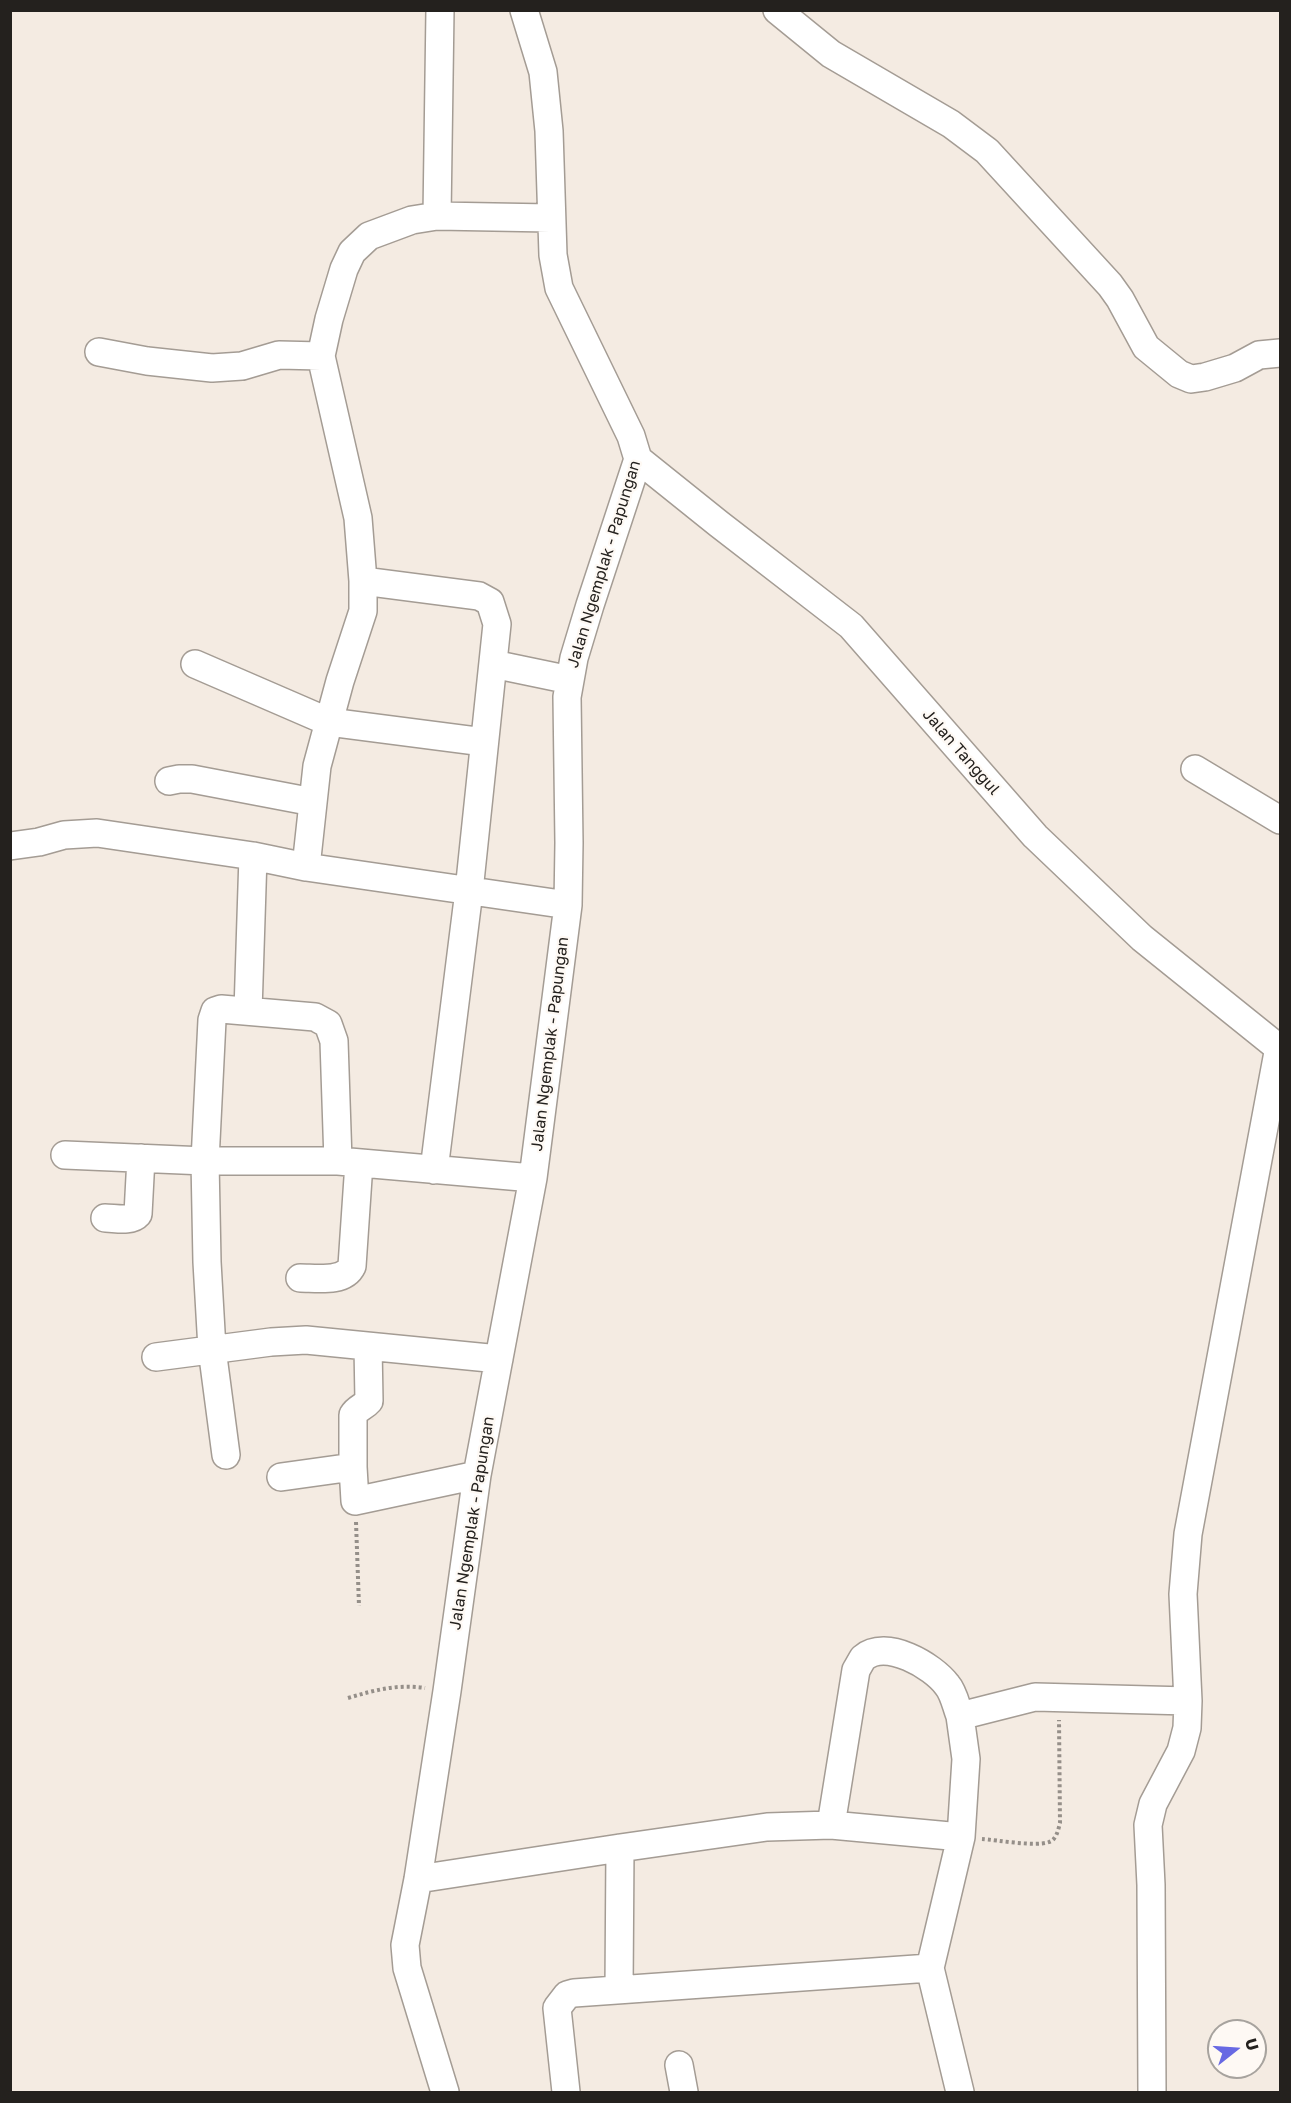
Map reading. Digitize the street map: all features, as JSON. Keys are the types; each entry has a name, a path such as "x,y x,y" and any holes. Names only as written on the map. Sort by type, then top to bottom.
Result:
{"street":[{"path":"437,216 440,10"},
{"name":"Jalan Ngemplak - Papungan","path":"445,2092 405,1957 405,1945 418,1879 447,1691 477,1475 533,1178 568,905 567,697 574,658 586,616 638,459 631,436 559,288 550,218 549,131 543,72 524,10"},
{"path":"777,10 831,54 951,124 987,150 1110,285 1146,347 1179,374 1191,379 1205,377 1235,368 1259,355 1281,353"},
{"path":"306,867 317,766 340,681 363,611 358,518 321,356 344,269 352,252 369,236 412,220 437,216 550,218"},
{"path":"99,352 147,361 212,368 242,366 279,355 321,356"},
{"name":"Jalan Tanggul","path":"638,459 851,626 1035,836 1142,938 1280,1048"},
{"path":"363,581 479,596 490,602 497,624 469,891 434,1170"},
{"path":"195,664 329,722 484,742"},
{"path":"493,664 570,680"},
{"path":"1195,769 1281,820"},
{"path":"169,781 179,778 192,779 313,802"},
{"path":"14,846 39,842 64,834 97,833 253,856 306,867 568,905"},
{"path":"248,1011 253,856"},
{"path":"226,1455 212,1349 205,1161 212,1020 215,1011 221,1009 315,1017 328,1024 334,1041 348,1162 352,1266 350,1271 337,1278 300,1278"},
{"path":"1152,2092 1151,1885 1148,1825 1153,1804 1184,1741 1187,1728 1188,1701 1183,1594 1188,1534 1280,1048"},
{"path":"65,1155 205,1161 348,1162 533,1178"},
{"path":"105,1218 131,1219 138,1214 141,1158"},
{"path":"156,1357 290,1341 499,1359"},
{"path":"368,1346 369,1401 353,1415 355,1501 477,1475"},
{"path":"281,1477 353,1467"},
{"path":"831,1825 856,1670 863,1658 875,1653 892,1652 912,1658 935,1671 949,1687 960,1716 966,1759 961,1837 930,1968 960,2092"},
{"path":"960,1716 1035,1697 1188,1701"},
{"path":"418,1879 767,1827 831,1825 961,1837"},
{"path":"619,1989 620,1848"},
{"path":"566,2092 557,2008 567,1995 619,1989 930,1968"},
{"path":"679,2066 684,2092"}],"path":[{"path":"355,1501 359,1606"},
{"path":"348,1698 394,1686 447,1691"},
{"path":"961,1837 1038,1844 1050,1842 1057,1835 1060,1823 1059,1697"}]}
